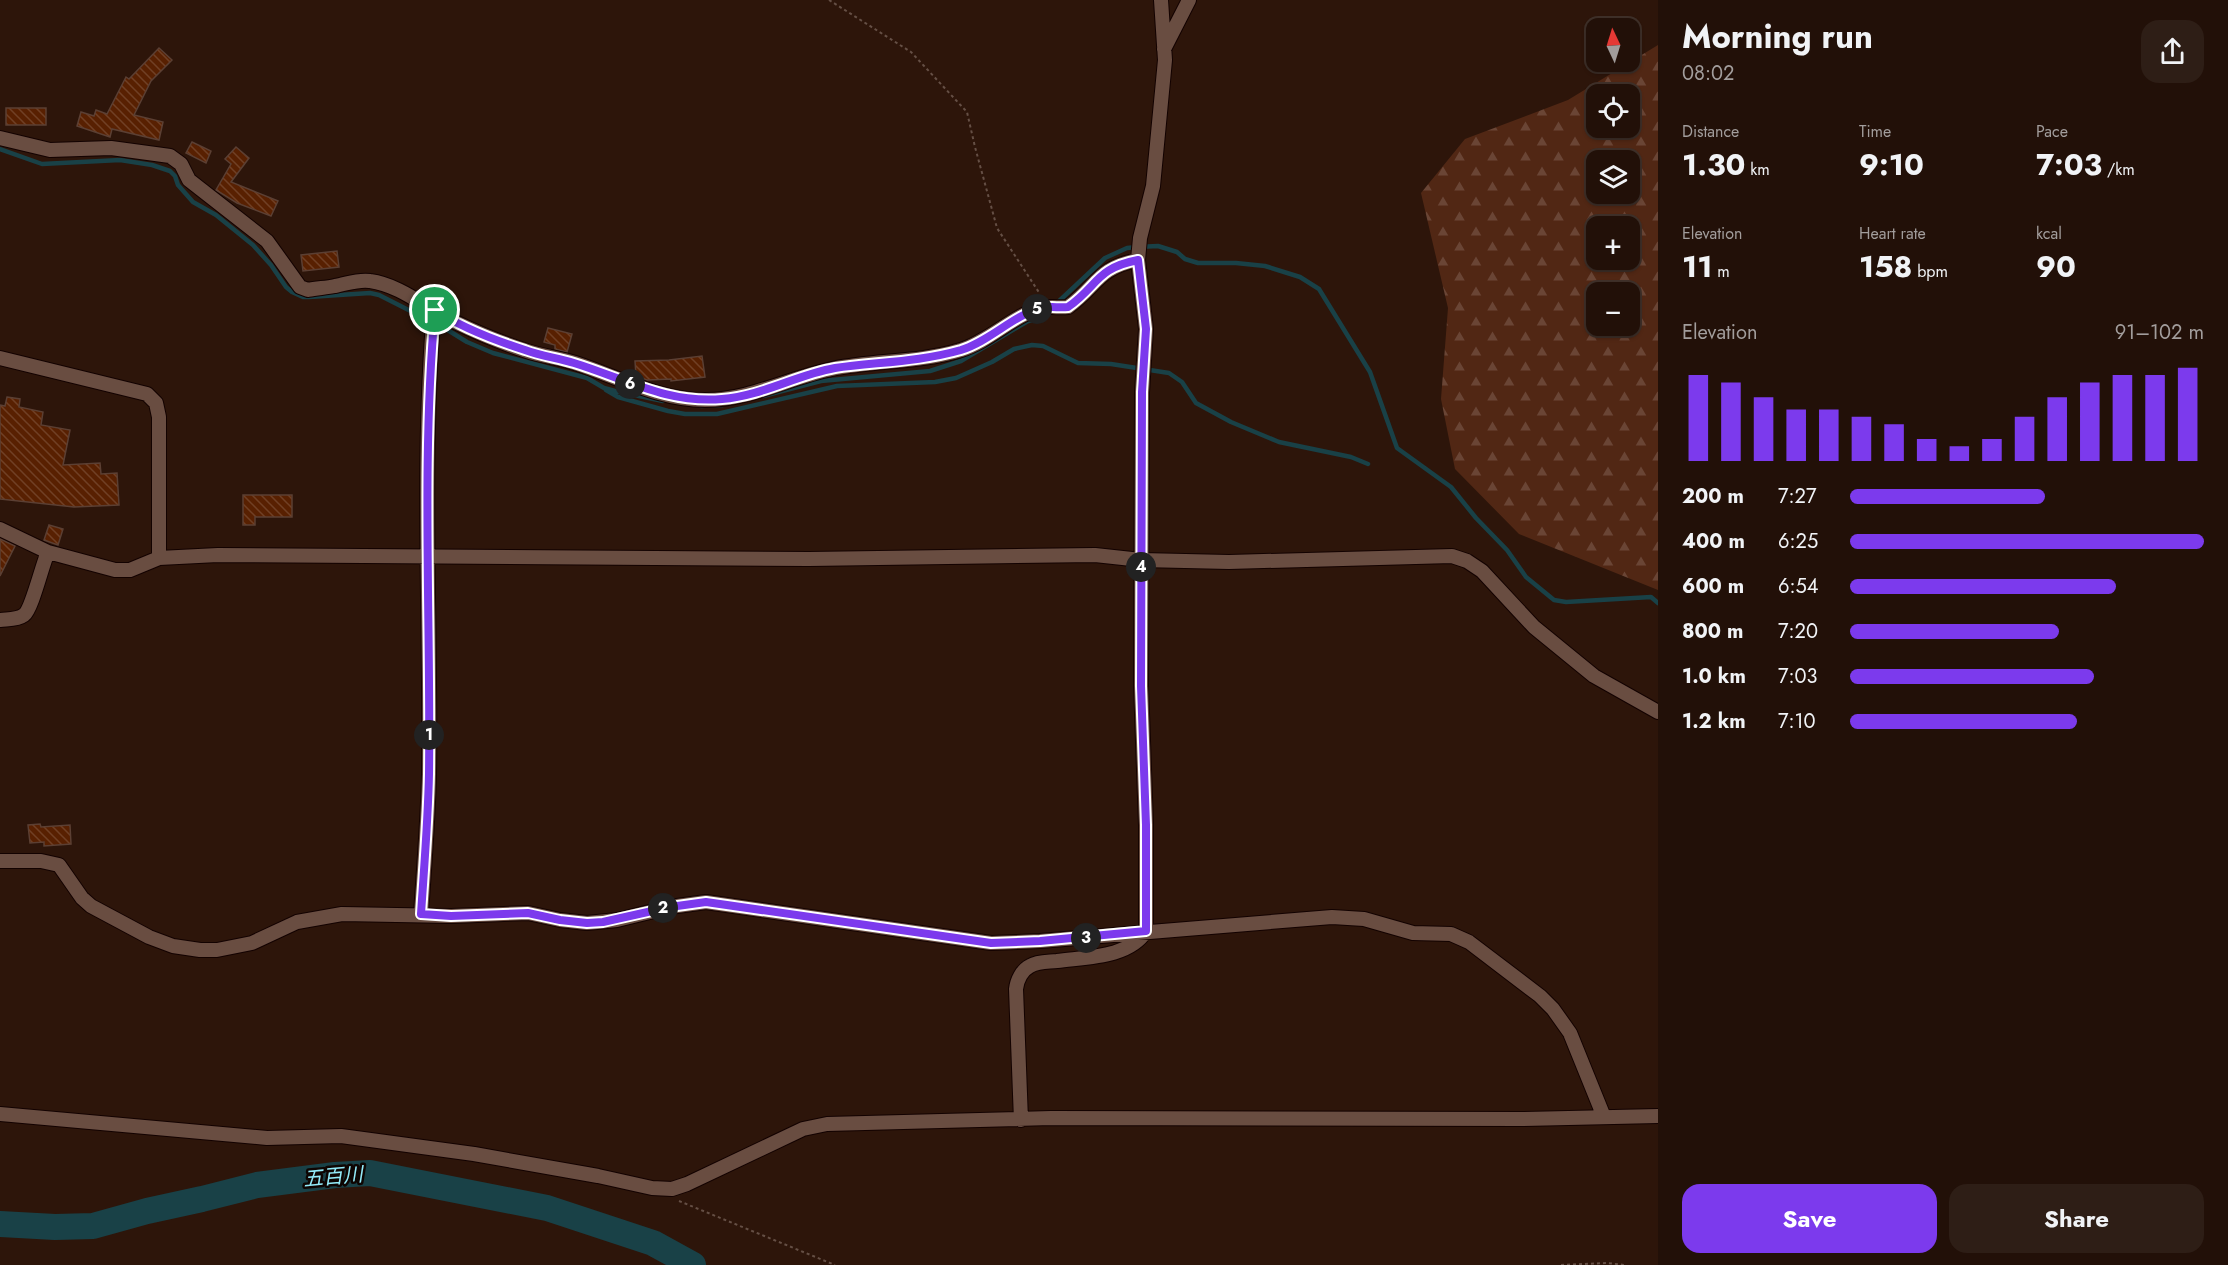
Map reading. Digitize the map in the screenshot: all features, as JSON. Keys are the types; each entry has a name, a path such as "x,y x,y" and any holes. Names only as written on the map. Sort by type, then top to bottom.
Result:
{"street":[{"path":"1021,1120 1016,989 1020,976 1031,965 1100,955 1124,949 1140,940 1146,931 1141,560 1142,373 1146,329 1138,260 1140,238 1153,186 1164,49 1161,0"},
{"path":"1164,49 1190,0"},
{"path":"0,138 50,150 111,148 170,156 181,164 189,180 267,241 300,287 308,290 361,280 373,281 422,302 452,321 527,351 573,363 639,388 672,396 705,400 744,397 801,377 833,369 928,358 963,349 991,336 1030,312 1048,306 1068,307 1106,272 1120,264 1138,260"},
{"path":"421,914 429,774 430,356 435,310"},
{"path":"0,358 147,394 156,404 159,417 159,558"},
{"path":"0,529 48,552 115,570 130,570 159,558 218,555 809,559 1095,555 1141,560 1229,562 1376,560 1446,556 1463,559 1482,571 1534,627 1594,676 1658,712"},
{"path":"0,620 17,618 29,610 40,570 48,552"},
{"path":"0,861 41,861 59,865 82,898 91,906 149,937 187,949 217,950 252,943 297,922 342,914 451,916 528,913 587,923 706,902 991,943 1342,917 1364,919 1413,933 1444,933 1462,938 1531,989 1553,1009 1570,1033 1604,1117"},
{"path":"0,1114 267,1138 341,1136 474,1154 667,1189 687,1184 803,1129 817,1125 1228,1117 1523,1119 1658,1116"}],"path":[{"path":"829,0 911,52 968,112 997,228 1048,306"},
{"path":"667,1189 680,1202 835,1265"},
{"path":"1561,1265 1607,1263 1625,1265"}],"green space":[{"path":"1658,45 1658,590 1519,534 1455,469 1441,399 1448,308 1421,193 1465,139 1568,100 1586,89 1586,138 1640,138 1640,84 1594,84 1614,72 1640,72 1640,56"}],"water":[{"path":"0,1214 55,1225 0,1229"}],"building":[{"path":"159,48 172,60 151,81 134,115 163,122 159,140 112,129 110,137 77,126 81,112 94,116 96,110 107,114 126,77 129,79"},
{"path":"6,108 46,108 46,125 6,125"},
{"path":"192,142 211,151 206,163 186,153"},
{"path":"236,147 249,158 231,182 278,201 271,216 237,203 216,190 231,164 225,159"},
{"path":"337,251 339,267 303,271 301,255"},
{"path":"548,328 572,334 567,352 555,349 555,345 544,342"},
{"path":"702,356 705,377 671,381 671,379 647,380 636,376 635,361"},
{"path":"7,397 20,399 19,407 43,412 41,425 70,430 63,465 100,463 101,474 117,473 119,505 74,507 0,499 0,405 5,406"},
{"path":"243,495 292,495 292,517 255,517 255,525 243,525"},
{"path":"49,525 63,529 58,545 44,540"},
{"path":"0,539 15,546 0,576"},
{"path":"40,824 41,827 70,825 71,844 44,846 44,842 30,843 28,825"}],"waterway":[{"path":"0,149 42,164 120,160 152,165 170,171 175,176 178,185 193,202 216,215 253,245 292,292 303,297 370,293 379,295 467,342 493,353 587,378 604,388 663,401"},
{"path":"1057,303 1105,258 1127,248 1158,246 1177,252 1185,259 1198,263 1265,266 1300,277 1319,289 1370,372 1397,448 1451,487 1476,518 1507,550 1526,577 1554,600 1566,602 1651,597 1658,603"},
{"path":"763,396 821,381 930,371 961,361 1028,321 1038,319 1046,312"},
{"path":"606,390 618,397 668,411 685,414 717,414 837,386 935,382 956,378 1014,349 1032,345 1043,346 1078,363 1111,364 1169,373 1182,382 1196,403 1231,422 1279,442 1351,457 1368,464"},
{"path":"701,406 723,405"},
{"name":"五百川","path":"0,1224 55,1227 93,1226 257,1185 370,1173 547,1208 653,1243 693,1265"}],"route":[{"path":"1138,260 1146,329 1142,373 1141,686 1146,825 1146,931 1121,935 991,943 706,902 670,907 617,920 587,923 528,913 451,916 421,914 429,774 430,356 435,310 452,321 487,336 527,351 573,363 639,388 688,399 721,399 744,397 801,377 833,369 928,358 963,349 1040,308 1068,307 1100,276 1113,267 1138,260"}]}
